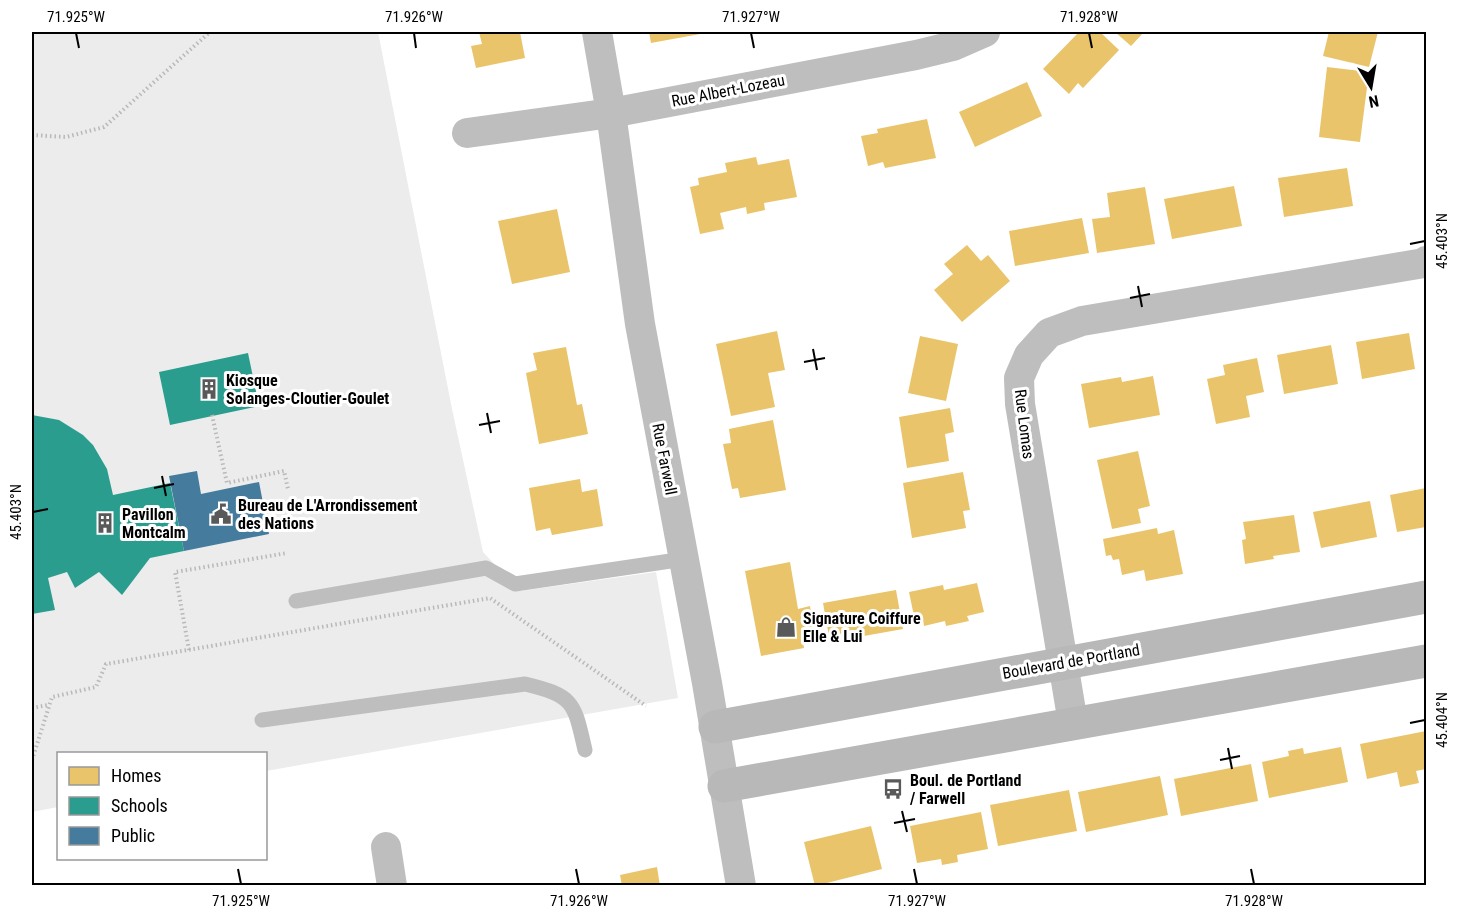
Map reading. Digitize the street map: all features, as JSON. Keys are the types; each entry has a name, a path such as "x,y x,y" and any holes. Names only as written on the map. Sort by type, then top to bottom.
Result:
{"main road":[{"name":"Boulevard de Portland","path":"715,727 1426,597"},
{"path":"724,786 1426,661"}],"street":[{"name":"Rue Farwell","path":"597,32 611,113 640,324 715,727 741,885"},
{"name":"Rue Albert-Lozeau","path":"467,133 611,113 916,55 953,46 985,32"},
{"name":"Rue Lomas","path":"1073,723 1020,404 1019,378 1029,355 1049,333 1082,321 1426,262"},
{"path":"386,848 392,885"}],"lane":[{"path":"296,601 486,568 515,584 684,558"},
{"path":"262,720 525,684 548,689 569,702 576,711 585,750"}],"path":[{"path":"32,135 66,136 104,127 210,32"},
{"path":"212,415 226,483 284,471 288,489"},
{"path":"189,650 175,572 287,553"},
{"path":"32,760 52,697 96,687 106,664 490,598 646,706"},
{"path":"32,708 48,705"}],"shaded area":[{"path":"32,32 378,32 452,409 483,552 520,591 656,572 678,698 267,771 267,752 57,752 57,807 32,812"}],"building: Homes":[{"path":"479,32 520,32 525,58 476,68 471,46 482,44"},
{"path":"649,32 700,32 700,34 651,43"},
{"path":"1079,32 1100,32 1119,50 1083,88 1078,83 1069,94 1043,69"},
{"path":"1115,32 1144,32 1131,46"},
{"path":"1329,32 1378,32 1369,67 1323,56"},
{"path":"1327,67 1369,72 1360,142 1319,137"},
{"path":"1027,82 1042,116 975,147 959,112"},
{"path":"927,119 936,158 885,168 883,162 868,166 861,136 878,133 877,129"},
{"path":"756,157 758,165 789,159 797,197 764,203 765,210 747,214 746,207 720,213 724,229 700,234 690,187 699,185 698,178 727,172 725,163"},
{"path":"1347,168 1353,206 1284,217 1278,178"},
{"path":"1234,186 1242,226 1172,239 1164,199"},
{"path":"1145,187 1155,244 1097,253 1092,219 1110,217 1107,193"},
{"path":"557,209 570,272 512,284 498,221"},
{"path":"1082,218 1089,253 1015,266 1009,231"},
{"path":"967,245 981,261 988,255 1010,281 962,322 934,290 953,274 944,264"},
{"path":"777,331 785,370 768,373 775,407 731,416 716,344"},
{"path":"1409,333 1415,369 1362,379 1356,342"},
{"path":"920,336 958,344 946,401 908,393"},
{"path":"1331,345 1338,384 1284,394 1277,355"},
{"path":"566,347 577,405 582,404 588,434 539,444 526,373 537,370 533,353"},
{"path":"1257,358 1264,392 1246,396 1250,417 1216,424 1207,379 1225,375 1223,365"},
{"path":"1153,376 1160,415 1089,428 1081,384 1121,377 1122,382"},
{"path":"950,408 954,432 945,434 949,461 907,468 899,417"},
{"path":"773,420 786,490 740,498 738,488 732,489 723,444 731,443 729,429"},
{"path":"1138,451 1150,506 1138,509 1141,523 1112,529 1097,460"},
{"path":"963,472 970,510 963,511 966,528 912,538 903,483"},
{"path":"580,479 582,492 597,489 603,526 552,535 550,528 536,531 529,488"},
{"path":"1426,488 1426,527 1397,532 1390,495"},
{"path":"1370,501 1377,537 1321,548 1313,512"},
{"path":"1294,515 1300,552 1273,556 1274,559 1245,564 1242,540 1246,539 1243,522"},
{"path":"1157,528 1158,534 1174,530 1183,574 1146,581 1144,570 1122,575 1119,559 1113,560 1111,555 1106,556 1103,539"},
{"path":"790,562 798,609 810,606 814,630 801,633 804,648 761,656 745,571"},
{"path":"977,583 984,612 967,616 969,621 946,626 945,621 924,626 923,619 915,621 909,592 943,585 944,590"},
{"path":"896,590 903,629 830,642 823,603"},
{"path":"1426,731 1426,769 1416,771 1419,783 1400,787 1397,772 1367,779 1360,744"},
{"path":"1341,747 1348,782 1269,798 1262,762 1289,756 1288,751 1303,748 1304,754"},
{"path":"1251,764 1258,801 1181,816 1174,779"},
{"path":"1160,776 1168,815 1086,832 1078,792"},
{"path":"1069,790 1077,831 998,846 990,805"},
{"path":"981,812 988,849 957,855 958,862 942,865 941,859 917,863 910,826"},
{"path":"871,826 882,869 815,886 804,842"},
{"path":"657,867 660,886 622,886 620,875"}],"building: Schools":[{"name":"Kiosque Solanges-Cloutier-Goulet","path":"248,353 259,406 170,425 159,372"},
{"name":"Pavillon Montcalm","path":"32,415 59,420 83,435 93,445 107,469 113,495 170,483 184,551 150,558 122,595 99,572 75,588 67,572 48,578 55,610 32,614"}],"building: Public":[{"name":"Bureau de L'Arrondissement des Nations","path":"197,471 201,494 259,482 269,534 184,551 169,476"}],"place":[{"name":"Kiosque Solanges-Cloutier-Goulet","path":"209,389"},
{"name":"Bureau de L'Arrondissement des Nations","path":"221,514"},
{"name":"Pavillon Montcalm","path":"105,523"},
{"name":"Signature Coiffure Elle & Lui","path":"786,627"},
{"name":"Boul. de Portland / Farwell","path":"893,789"}]}
